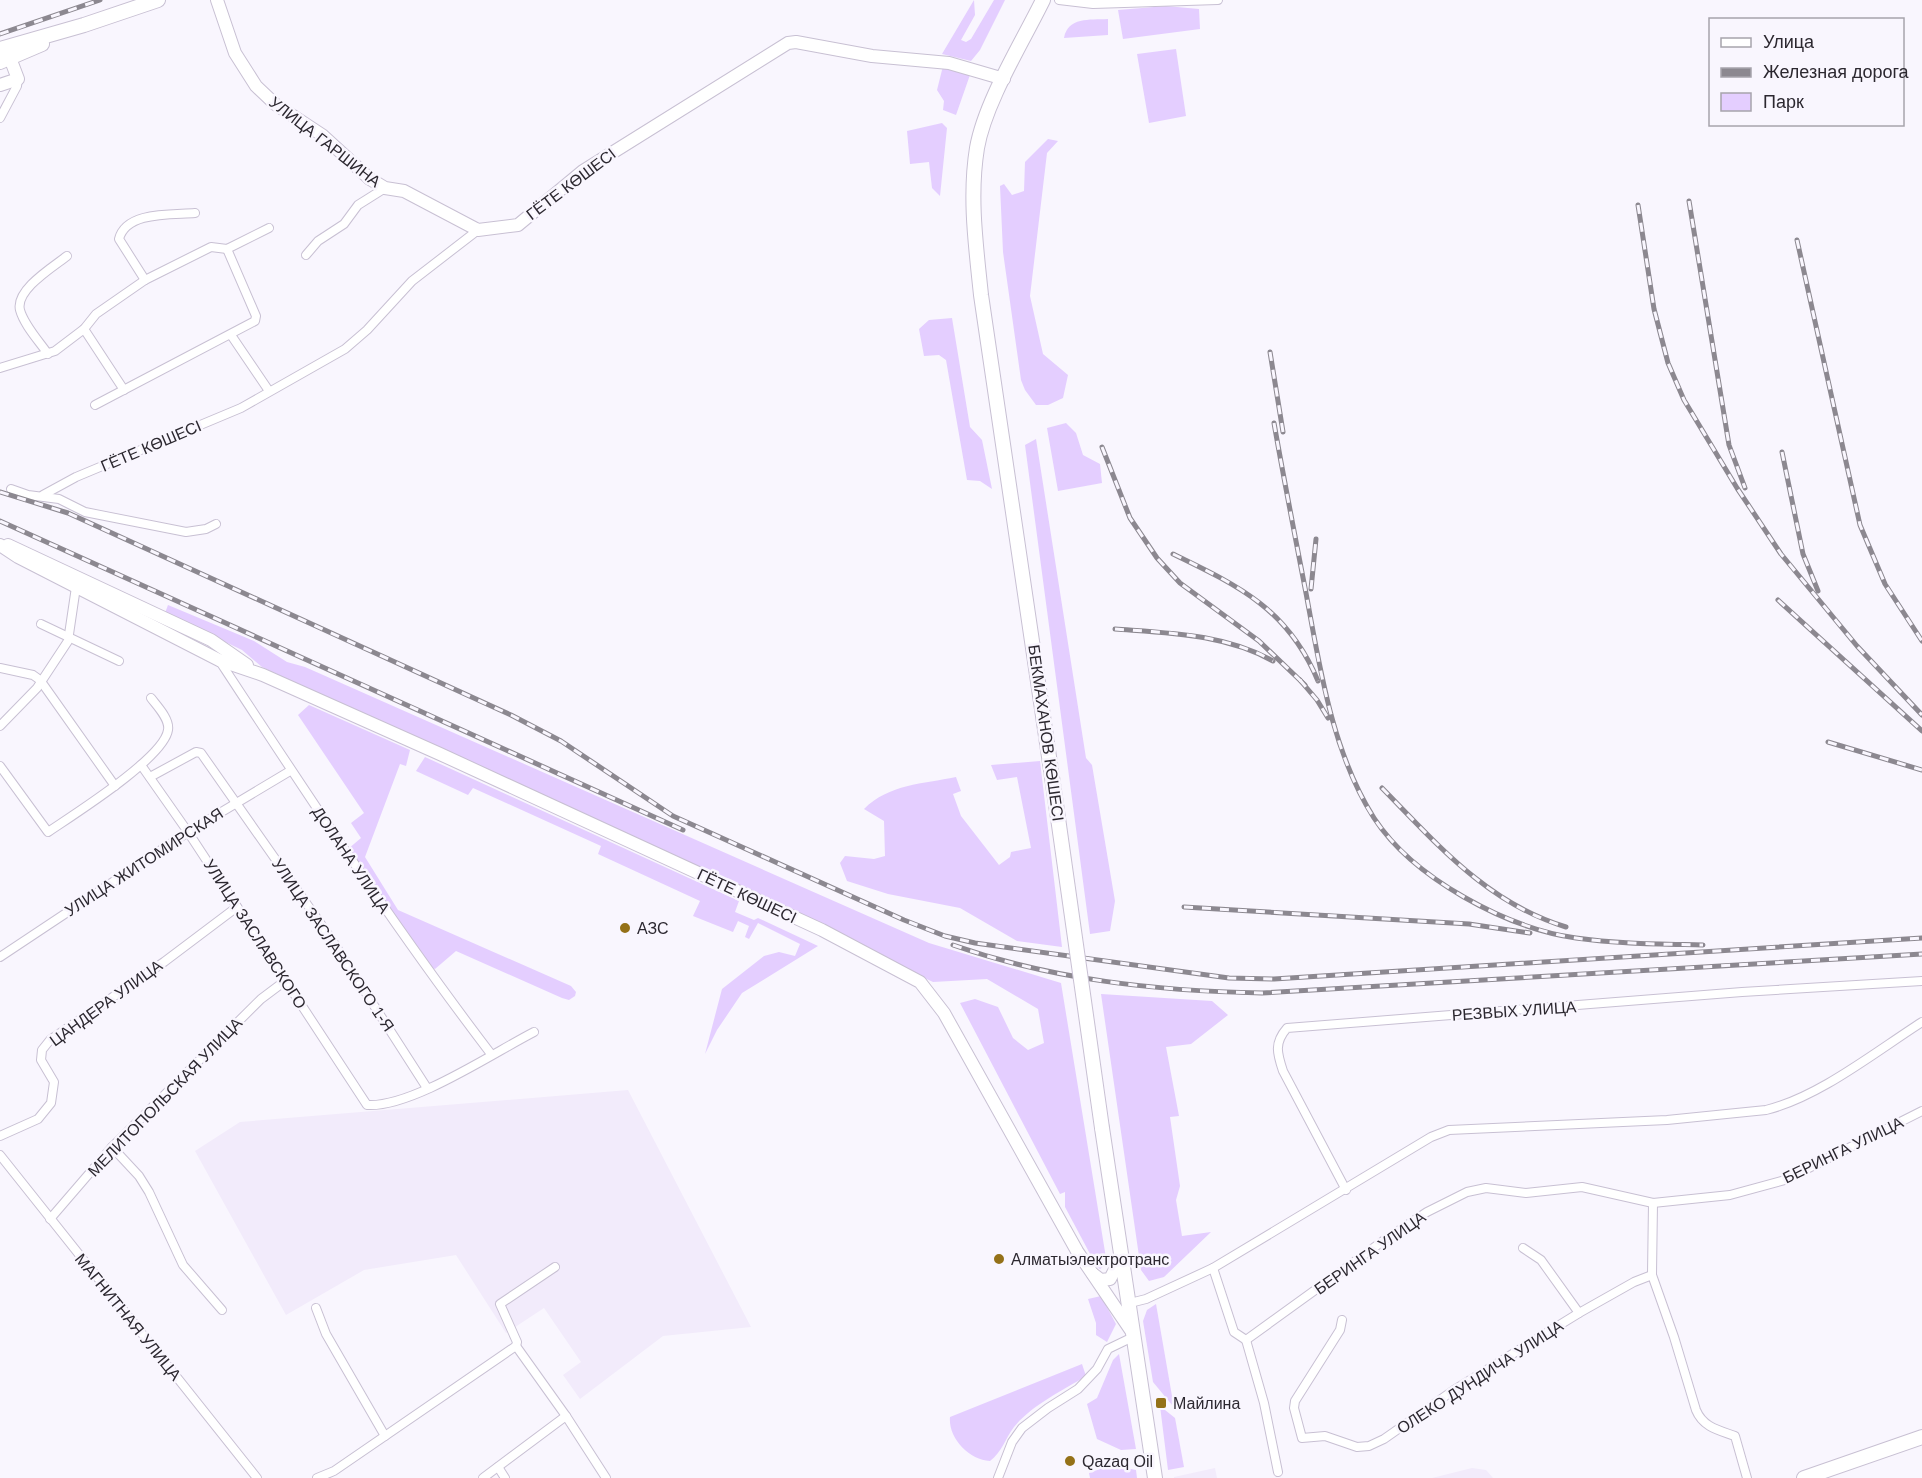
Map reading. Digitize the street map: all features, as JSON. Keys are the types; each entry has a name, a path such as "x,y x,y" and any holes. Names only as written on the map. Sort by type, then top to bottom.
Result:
{"main road":[{"path":"0,84 18,79 3,51 158,0"},
{"name":"УЛИЦА ГАРШИНА","path":"217,0 235,53 256,86 274,104 322,135 370,179 385,188 404,191 478,230"},
{"name":"БЕКМАХАНОВ КӨШЕСІ","path":"1043,0 984,124 977,146 973,213 981,295 1155,1478"},
{"name":"ГЁТЕ КӨШЕСІ","path":"478,230 518,225 583,171 788,43 796,42 872,56 949,63 1004,80"},
{"name":"ГЁТЕ КӨШЕСІ","path":"0,543 18,558 219,660 263,675 822,930 920,982 945,1013 1091,1273 1135,1336"},
{"name":"ГЁТЕ КӨШЕСІ","path":"0,543 211,640 263,675"},
{"path":"1091,1273 1101,1280 1110,1279 1123,1255"},
{"path":"1804,1478 1922,1437"}],"street":[{"path":"1059,0 1093,4 1218,0"},
{"path":"0,118 17,86 18,79"},
{"name":"УЛИЦА ГАРШИНА","path":"306,255 318,241 344,224 358,204 385,188"},
{"path":"145,280 119,239 121,231 128,225 149,217 195,213"},
{"path":"0,368 48,354 84,329 96,314 145,280 211,248 227,249 269,228"},
{"name":"ГЁТЕ КӨШЕСІ","path":"43,495 76,477 241,408 345,349 368,330 412,281 478,230"},
{"path":"94,405 255,321 256,316 227,249"},
{"path":"48,354 20,310 20,302 24,293 40,276 67,256"},
{"path":"84,329 124,390"},
{"path":"231,334 269,391"},
{"path":"11,489 28,495 43,495 59,499 85,512 186,531 206,529 216,524"},
{"path":"0,726 37,688 68,637 76,587"},
{"path":"41,624 119,661"},
{"name":"ДОЛАНА УЛИЦА","path":"219,660 290,771 424,966 491,1053"},
{"path":"0,668 33,675 40,680 115,786"},
{"path":"0,766 48,832 115,786 141,765 166,735 169,727 151,698"},
{"name":"УЛИЦА ЗАСЛАВСКОГО 1-Я","path":"150,777 200,752 330,937 427,1088"},
{"name":"УЛИЦА ЗАСЛАВСКОГО","path":"141,765 188,832 367,1105 394,1102 427,1088"},
{"name":"УЛИЦА ЖИТОМИРСКАЯ","path":"0,957 188,832 290,771"},
{"name":"ЦАНДЕРА УЛИЦА","path":"0,1136 38,1119 51,1103 54,1082 41,1060 42,1050 50,1040 164,962 237,907"},
{"name":"МЕЛИТОПОЛЬСКАЯ УЛИЦА","path":"50,1219 112,1147 261,999 285,981"},
{"name":"РЕЗВЫХ УЛИЦА","path":"1346,1190 1283,1071 1276,1050 1278,1038 1287,1028 1742,992 1922,981"},
{"path":"1130,1304 1213,1268 1431,1137 1449,1130 1667,1120 1779,1107 1818,1088 1922,1022"},
{"path":"427,1088 464,1071 491,1053 534,1032"},
{"name":"БЕРИНГА УЛИЦА","path":"1246,1340 1383,1241 1427,1212 1467,1192 1486,1188 1526,1193 1582,1186 1653,1203 1730,1195 1785,1180 1922,1111"},
{"path":"112,1147 139,1176 149,1192 183,1265 222,1310"},
{"name":"МАГНИТНАЯ УЛИЦА","path":"0,1155 257,1478"},
{"path":"1653,1203 1652,1275 1700,1420 1711,1428 1735,1436 1748,1478"},
{"path":"1523,1248 1541,1260 1579,1313"},
{"path":"555,1267 500,1304 517,1342 516,1346 566,1416 606,1478"},
{"path":"1213,1268 1234,1332 1246,1340 1264,1403 1278,1472"},
{"name":"ОЛЕКО ДУНДИЧА УЛИЦА","path":"1342,1320 1340,1330 1295,1401 1294,1408 1302,1438 1325,1436 1357,1447 1369,1446 1384,1439 1454,1390 1579,1313 1634,1282 1652,1275"},
{"path":"316,1308 326,1334 385,1436"},
{"path":"998,1478 1012,1442 1022,1428 1078,1389 1097,1369 1108,1349 1135,1336"},
{"path":"317,1478 336,1474 385,1436 516,1346"},
{"path":"483,1478 566,1416"},
{"path":"498,1467 505,1478"}],"shaded area":[{"path":"628,1090 751,1327 663,1336 580,1399 563,1375 581,1362 544,1308 506,1333 456,1255 364,1270 286,1315 195,1151 240,1122"},
{"path":"1215,1468 1217,1478 1174,1478 1174,1477"},
{"path":"1472,1468 1486,1470 1493,1478 1432,1478"}],"green space":[{"path":"974,0 975,15 961,40 966,42 971,39 994,0 1005,0 980,50 971,61 942,54"},
{"path":"1166,6 1199,9 1200,29 1123,39 1118,10"},
{"path":"1108,19 1108,35 1064,38 1066,31 1075,23"},
{"path":"1176,49 1186,116 1149,123 1137,54"},
{"path":"943,66 971,72 956,115 943,110 944,101 937,90"},
{"path":"942,123 947,128 940,196 932,188 929,162 910,164 907,131"},
{"path":"1048,139 1058,141 1047,153 1030,296 1043,354 1068,375 1063,398 1048,405 1036,405 1021,380 1003,252 1000,186 1004,184 1012,195 1024,191 1025,162"},
{"path":"952,318 970,427 982,440 992,489 980,481 967,480 946,360 939,355 924,356 919,329 929,320"},
{"path":"1066,423 1076,433 1083,455 1100,464 1102,483 1058,491 1047,428"},
{"path":"1036,439 1086,758 1092,765 1115,901 1110,931 1090,934 1025,445"},
{"path":"168,605 254,641 287,662 305,667 929,943 1061,983 1107,1264 1100,1269 1097,1267 1065,1207 1065,1192 1060,1194 960,1003 975,999 998,1007 1013,1038 1028,1050 1044,1043 1038,1009 987,979 933,982 262,667 242,650 165,613"},
{"path":"309,705 410,750 406,766 400,764 365,857 398,910 571,986 576,992 575,996 569,1000 562,998 456,951 435,969 419,963 350,865 348,849 361,838 351,823 364,813 298,715"},
{"path":"425,757 739,901 735,912 754,920 758,918 818,946 742,993 717,1030 705,1054 722,989 764,956 779,952 795,956 800,944 758,923 749,939 745,937 749,926 738,921 733,932 693,916 700,901 598,854 601,846 473,788 468,795 416,771"},
{"path":"1040,761 1062,947 1017,941 960,908 888,894 847,881 840,863 845,856 874,859 885,856 884,821 864,809 884,794 895,790 956,777 961,791 953,794 961,816 999,865 1010,857 1011,852 1031,848 1017,777 997,780 991,765"},
{"path":"1101,994 1212,1001 1228,1015 1191,1044 1166,1047 1179,1116 1170,1117 1180,1186 1176,1200 1182,1236 1211,1232 1164,1277 1149,1281 1141,1270"},
{"path":"1101,1296 1116,1324 1107,1342 1096,1335 1096,1323 1088,1299"},
{"path":"1156,1304 1172,1405 1153,1382 1143,1321 1147,1310"},
{"path":"1119,1354 1136,1449 1121,1450 1097,1439 1087,1404 1097,1398 1113,1360"},
{"path":"1082,1364 1086,1376 1021,1419 998,1454 990,1461 982,1460 968,1452 952,1433 950,1417"},
{"path":"1160,1406 1175,1418 1184,1467 1168,1470"},
{"path":"1111,1465 1136,1470 1137,1478 1090,1478 1089,1473"}],"railway":[{"path":"0,34 100,0"},
{"path":"1689,201 1729,445 1745,488"},
{"path":"1638,205 1654,309 1668,363 1684,400 1737,488 1781,554 1857,646 1922,715"},
{"path":"1797,240 1860,525 1885,584 1922,641"},
{"path":"1270,352 1283,432"},
{"path":"1274,423 1317,651 1338,738 1360,792 1374,818 1391,840 1412,861 1463,897 1520,923 1549,932 1592,940 1703,945"},
{"path":"1102,447 1130,518 1157,558 1180,583 1259,641 1305,685"},
{"path":"1782,452 1803,554 1818,591"},
{"path":"0,492 68,513 511,715 561,741 673,816 904,920 945,936 975,943 1229,978 1274,979 1922,938"},
{"path":"0,521 683,830"},
{"path":"1311,589 1316,539"},
{"path":"1173,554 1219,577 1259,602 1292,635 1306,656 1318,681"},
{"path":"1778,600 1922,731"},
{"path":"1115,629 1196,636 1216,640 1236,645 1273,661"},
{"path":"1300,680 1317,700 1328,718"},
{"path":"1828,742 1922,770"},
{"path":"1382,788 1444,851 1488,888 1512,903 1566,927"},
{"path":"1184,907 1469,924 1530,933"},
{"path":"953,945 991,957 1067,975 1183,990 1262,993 1922,954"}],"place":[{"name":"АЗС","path":"625,928"},
{"name":"Алматыэлектротранс","path":"999,1259"},
{"name":"Майлина","path":"1161,1403"},
{"name":"Qazaq Oil","path":"1070,1461"}]}
